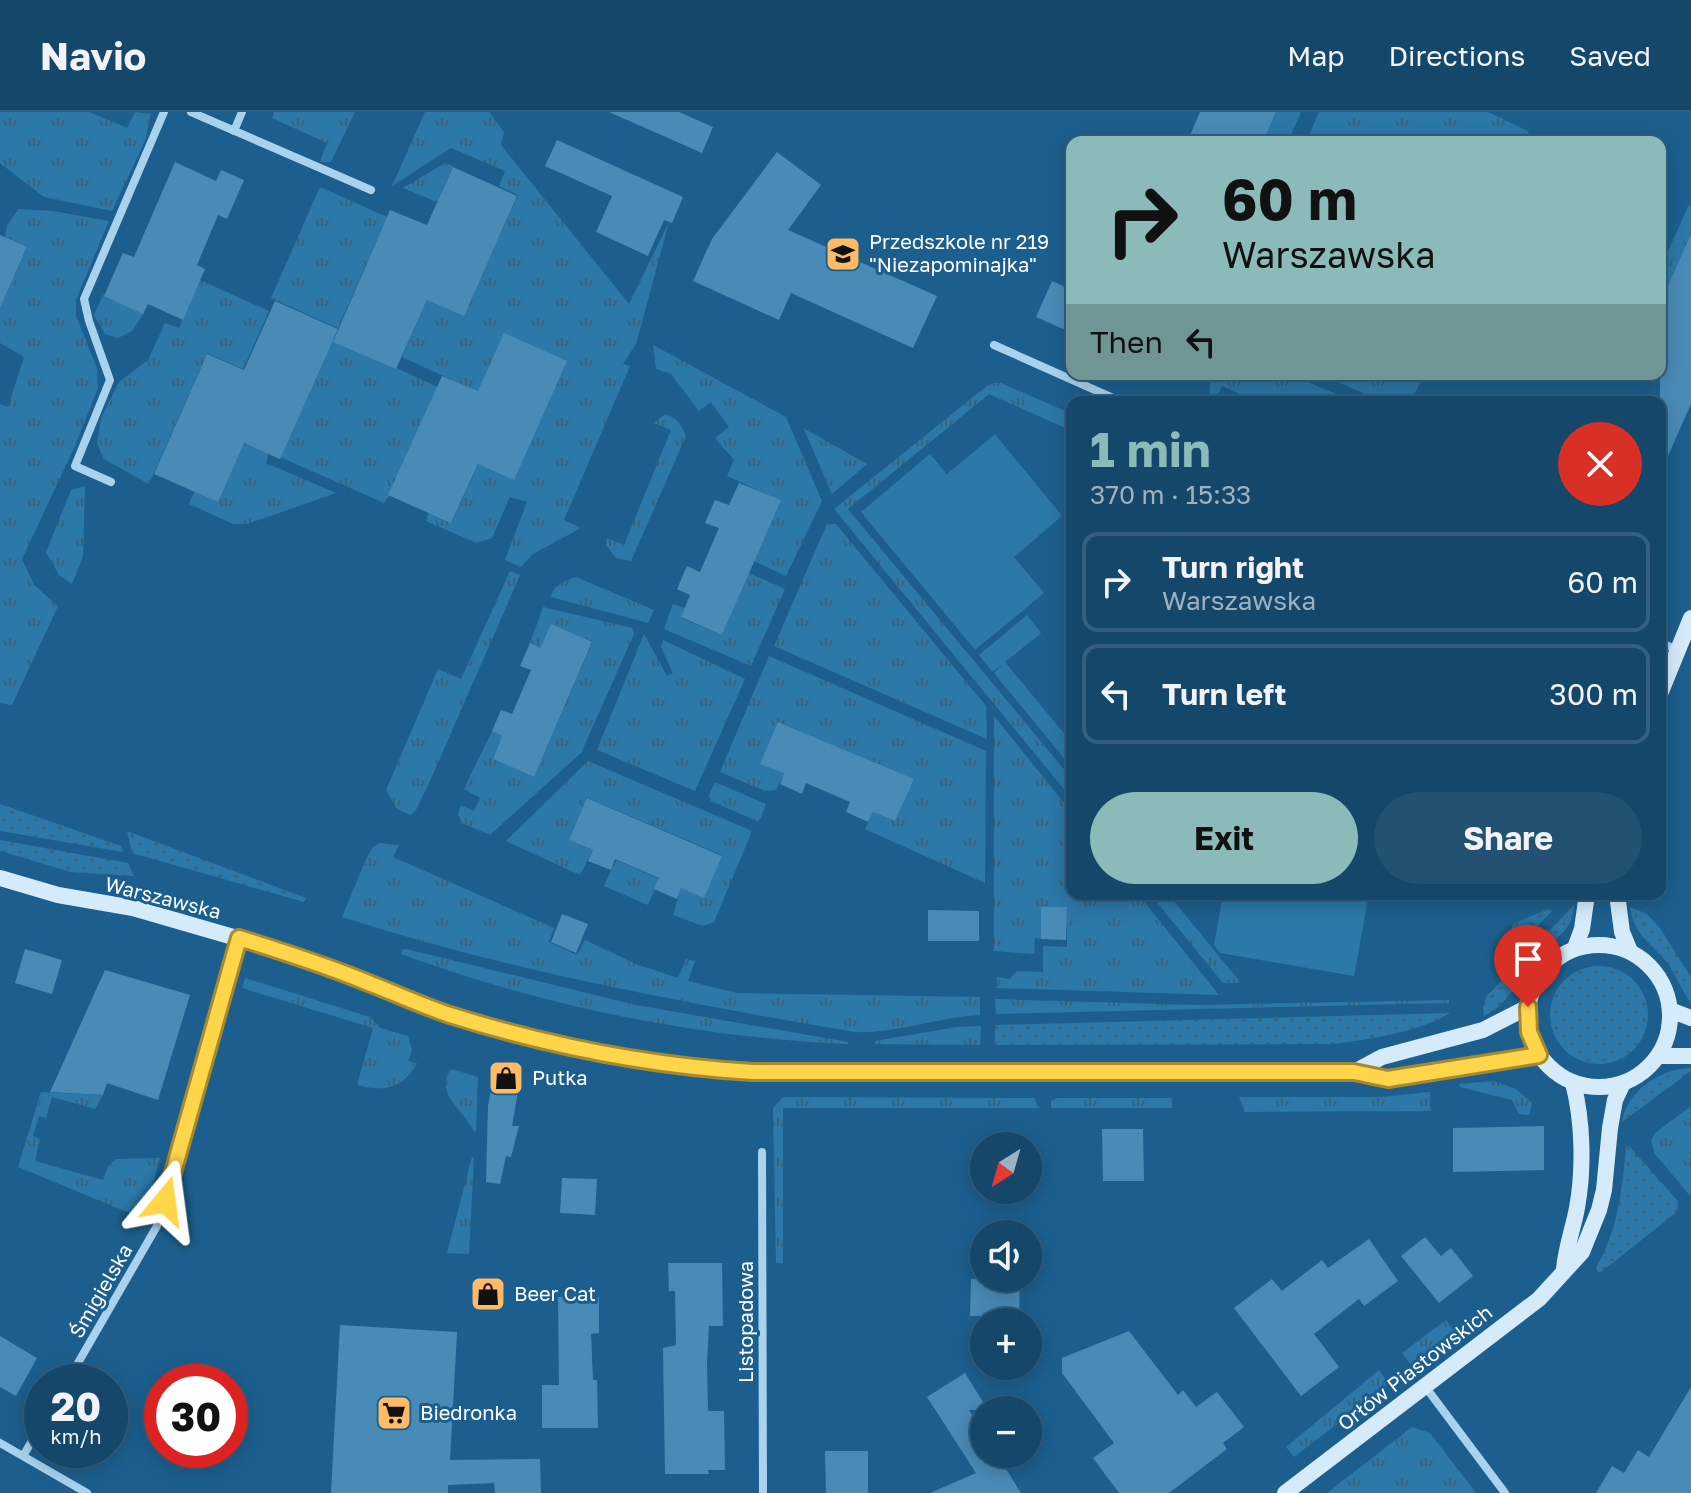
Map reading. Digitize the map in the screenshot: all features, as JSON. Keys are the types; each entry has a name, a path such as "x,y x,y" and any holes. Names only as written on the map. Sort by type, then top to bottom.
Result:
{"street":[{"path":"111,482 75,466 110,380 84,299 164,112"},
{"path":"191,112 371,190"},
{"path":"234,131 242,112"},
{"path":"994,345 1066,377"},
{"path":"1073,380 1109,396"},
{"path":"1666,678 1691,618"},
{"path":"1666,645 1677,650"},
{"name":"Warszawska","path":"0,878 58,895 133,908 302,957 448,1014 603,1055 674,1066 768,1073 1354,1072 1388,1079 1539,1055"},
{"path":"1575,948 1582,929 1586,900"},
{"path":"1618,900 1622,932 1630,951"},
{"name":"Śmigielska","path":"77,1364 157,1226 239,938"},
{"path":"1603,945 1630,951 1658,975 1666,992 1670,1010 1668,1034 1659,1056 1637,1077 1623,1083 1607,1087 1573,1083 1548,1067 1529,1032 1528,1007 1533,988 1543,971 1558,957 1575,948 1603,945"},
{"name":"Warszawska","path":"1354,1072 1382,1057 1483,1030 1528,1007"},
{"path":"1670,1010 1691,1018"},
{"path":"1659,1056 1691,1056"},
{"path":"1564,1269 1580,1179 1579,1127 1573,1083"},
{"name":"Orłów Piastowskich","path":"1285,1493 1539,1299 1582,1252 1599,1210 1615,1100 1623,1083"},
{"name":"Listopadowa","path":"762,1152 763,1493"},
{"path":"1424,1385 1505,1493"},
{"path":"0,1443 87,1493"}],"green space":[{"path":"0,112 89,112 127,128 135,112 151,114 145,141 112,211 44,197 0,163"},
{"path":"274,112 355,112 331,162 320,162 327,143 272,118"},
{"path":"425,112 489,112 504,132 501,145 629,304 669,222 636,344 623,364 630,366 564,520 581,528 533,554 521,567 505,560 527,502 510,497 492,538 476,543 426,521 429,512 452,522 479,463 478,392 402,357 428,298 464,314 518,195 499,186 505,171 451,148 392,186"},
{"path":"1276,112 1301,112 1291,136 1266,136"},
{"path":"1319,112 1488,112 1528,131 1529,136 1309,136"},
{"path":"445,163 453,166 437,202 403,188"},
{"path":"320,187 387,217 338,328 271,298"},
{"path":"1691,200 1691,244 1666,302 1666,256"},
{"path":"18,209 53,211 109,221 76,300 76,316 97,368 98,388 75,446 22,559 34,585 58,606 12,705 0,703 0,404 8,407 24,357 0,343 0,308 27,248 5,237 7,226"},
{"path":"200,280 269,311 243,369 207,353 149,484 104,459 97,444 101,419 119,382 148,360 165,323 179,328"},
{"path":"103,295 144,313 132,331 118,338 105,334 94,315"},
{"path":"333,339 438,387 384,503 280,457"},
{"path":"653,345 786,417 822,501 786,576 754,561 780,500 727,476 734,460 715,438 729,427 711,402 699,411 671,374 656,369"},
{"path":"1211,380 1304,380 1340,396 1244,396 1222,386 1218,396 1209,396"},
{"path":"1334,380 1421,380 1414,396 1370,396"},
{"path":"1001,383 1066,411 1066,428 989,394 848,509 1066,772 1066,792 834,509 988,385"},
{"path":"664,415 675,419 686,436 631,561 616,558 606,545 607,538 624,545 671,430 654,423"},
{"path":"804,428 867,464 832,494"},
{"path":"995,434 1062,516 1014,557 1044,593 975,650 861,512 930,454 947,474"},
{"path":"245,441 269,452 266,463 336,493 247,524 233,524 189,504 195,490"},
{"path":"85,486 83,557 72,584 59,575 46,552 71,490"},
{"path":"827,524 836,524 986,706 987,739 774,646"},
{"path":"510,571 520,575 430,781 416,810 410,815 397,809 386,790 438,669 461,679"},
{"path":"749,573 785,589 751,666 664,629 673,604 685,608 681,618 722,635"},
{"path":"576,577 654,610 648,623 551,597 557,586"},
{"path":"543,607 632,628 634,634 581,753 490,835 462,823 458,814 461,805 474,811 480,798 464,789 492,731 502,736 493,759 534,777 592,643 551,624 540,648 530,643"},
{"path":"1027,615 1041,633 1005,662 1066,736 1066,761 994,673 1003,664 992,672 979,655"},
{"path":"644,634 667,676 673,673 661,647 663,640 745,679 695,791 597,750"},
{"path":"769,656 986,751 985,883 865,829 873,812 895,821 913,779 779,722 761,763 784,773 776,790 765,791 720,772"},
{"path":"994,716 1066,806 1066,900 1143,900 1219,995 997,988 997,977 1010,979 1017,971 1043,972 1043,946 1067,947 1067,908 1042,907 1041,939 1035,938 1034,954 994,951"},
{"path":"588,761 752,831 714,922 703,926 673,915 681,888 704,897 722,855 588,798 569,840 593,850 580,875 506,841"},
{"path":"715,782 766,804 759,822 711,801 709,795"},
{"path":"0,804 121,846 123,852 0,831"},
{"path":"127,831 306,898 304,902 132,853"},
{"path":"0,840 128,863 134,876 71,872 0,851"},
{"path":"380,843 399,845 393,857 554,928 549,942 577,955 585,940 636,964 678,978 686,959 695,961 688,981 737,993 980,997 980,1015 854,1032 660,997 532,969 468,954 342,917 367,857 373,847"},
{"path":"616,860 659,879 648,905 604,886"},
{"path":"1155,900 1173,900 1241,983 1223,983"},
{"path":"1222,900 1368,900 1354,976 1220,953 1214,945"},
{"path":"1574,905 1573,915 1564,931 1530,964 1506,999 1484,1016 1486,997"},
{"path":"1630,907 1647,914 1660,928 1691,977 1691,1003 1668,964 1639,932"},
{"path":"1549,909 1552,911 1499,967 1495,965 1514,923"},
{"path":"406,949 636,1005 848,1044 734,1035 565,1004 455,973 401,954"},
{"path":"1599,966 1618,970 1633,981 1644,996 1648,1015 1644,1034 1633,1049 1618,1060 1599,1064 1580,1060 1565,1049 1554,1034 1550,1015 1554,996 1565,981 1580,970"},
{"path":"245,978 370,1017 380,1028 408,1036 412,1050 408,1061 417,1063 406,1078 392,1086 376,1088 357,1085 373,1028 242,988"},
{"path":"995,999 1194,1005 1449,1000 1449,1003 996,1014"},
{"path":"1450,1013 1409,1030 1330,1044 995,1045 995,1025"},
{"path":"981,1026 980,1045 875,1044 875,1041 956,1027"},
{"path":"1691,1068 1622,1122 1631,1100 1647,1083 1668,1072"},
{"path":"451,1069 478,1077 474,1132 448,1094 446,1078"},
{"path":"1493,1081 1516,1089 1532,1103 1529,1115 1519,1114 1512,1100 1460,1087 1459,1084"},
{"path":"41,1092 103,1095 95,1109 52,1097 46,1118 39,1116 33,1136 40,1139 35,1161 103,1180 108,1166 116,1159 160,1158 144,1219 18,1167"},
{"path":"1430,1092 1431,1111 1245,1112 1239,1097 1381,1097"},
{"path":"783,1097 1035,1098 1039,1108 783,1108 783,1263 776,1263 773,1108"},
{"path":"1057,1098 1172,1098 1172,1108 1051,1108 1051,1101"},
{"path":"1691,1106 1691,1197 1655,1154 1651,1141 1655,1133"},
{"path":"1629,1146 1678,1201 1677,1212 1598,1272 1596,1268 1614,1224 1626,1147"},
{"path":"472,1157 469,1254 447,1253"},
{"path":"1446,1320 1456,1333 1412,1366 1402,1353"},
{"path":"1379,1370 1389,1384 1294,1457 1286,1447"},
{"path":"1412,1427 1430,1433 1476,1493 1327,1493"}],"building":[{"path":"609,112 679,112 713,127 702,153"},
{"path":"1200,112 1276,112 1266,136 1190,136"},
{"path":"557,140 683,197 672,223 664,220 648,256 596,232 612,196 545,166"},
{"path":"777,152 821,185 788,230 937,296 913,348 791,293 779,320 693,281 712,239"},
{"path":"175,162 216,181 221,170 244,180 227,219 218,215 197,265 205,269 183,320 148,304 143,314 104,296 123,253 134,257"},
{"path":"453,167 517,196 464,316 427,300 396,369 333,342 390,210 427,225"},
{"path":"1691,234 1691,404 1666,460 1666,396 1660,396 1660,380 1666,380 1666,290"},
{"path":"0,235 27,247 0,308"},
{"path":"1052,281 1066,287 1066,330 1036,317"},
{"path":"275,301 338,329 280,459 244,443 218,502 154,474 207,354 244,370"},
{"path":"504,333 567,361 514,480 478,464 451,523 388,495 442,376 478,391"},
{"path":"739,483 781,500 722,635 681,617 690,595 677,589 687,566 700,572 719,528 705,523 715,500 729,505"},
{"path":"551,624 592,642 534,777 493,759 502,736 492,731 501,710 512,714 531,670 520,666 530,643 540,648"},
{"path":"778,722 914,779 895,821 873,812 868,822 846,812 850,802 806,783 802,794 780,784 784,773 760,764"},
{"path":"587,798 722,856 704,898 681,888 677,899 654,889 659,878 615,859 611,870 588,861 593,850 569,840"},
{"path":"1041,907 1067,907 1066,940 1041,939"},
{"path":"928,910 979,911 979,941 928,941"},
{"path":"562,914 588,924 576,953 551,942"},
{"path":"25,949 62,960 52,994 15,983"},
{"path":"105,970 190,995 158,1100 107,1083 103,1095 50,1092"},
{"path":"495,1068 521,1074 512,1126 519,1126 511,1157 506,1156 500,1184 486,1182 488,1106"},
{"path":"1544,1126 1544,1170 1453,1172 1453,1128"},
{"path":"1102,1129 1143,1129 1144,1181 1103,1181"},
{"path":"562,1178 597,1179 595,1215 560,1213"},
{"path":"1425,1237 1441,1256 1451,1248 1473,1276 1439,1303 1401,1256"},
{"path":"1369,1239 1398,1281 1364,1306 1359,1299 1314,1334 1339,1367 1301,1396 1234,1308 1272,1279 1282,1291 1322,1260 1328,1268"},
{"path":"668,1263 722,1263 723,1326 709,1326 707,1363 708,1411 724,1411 725,1470 708,1470 709,1474 665,1474 663,1348 676,1345 675,1291 669,1291"},
{"path":"971,1292 1020,1292 1019,1308 970,1308"},
{"path":"558,1297 599,1297 599,1333 591,1334 593,1380 597,1380 598,1428 542,1428 542,1385 559,1385"},
{"name":"Biedronka","path":"340,1325 457,1332 450,1460 540,1459 541,1493 495,1493 494,1483 448,1485 448,1493 331,1493"},
{"path":"1129,1331 1178,1395 1183,1390 1196,1407 1217,1392 1244,1427 1223,1443 1227,1449 1169,1493 1119,1493 1093,1458 1114,1443 1062,1373 1062,1358"},
{"path":"0,1336 37,1358 34,1364 24,1364 24,1382 16,1396 0,1387"},
{"path":"965,1373 979,1396 970,1396 970,1464 927,1397"},
{"path":"1691,1387 1691,1493 1596,1493 1612,1466 1624,1473 1638,1450 1649,1457"},
{"path":"825,1451 868,1451 868,1493 826,1493"},
{"path":"973,1468 1006,1468 1021,1493 930,1493 976,1473"}],"place":[{"name":"Przedszkole nr 219 \"Niezapominajka\"","path":"843,254"},
{"name":"Putka","path":"506,1078"},
{"name":"Beer Cat","path":"488,1294"},
{"name":"Biedronka","path":"394,1413"}],"route":[{"path":"165,1201 239,938 302,957 448,1014 603,1055 708,1070 1354,1072 1388,1079 1539,1055 1529,1032 1528,1007"}]}
